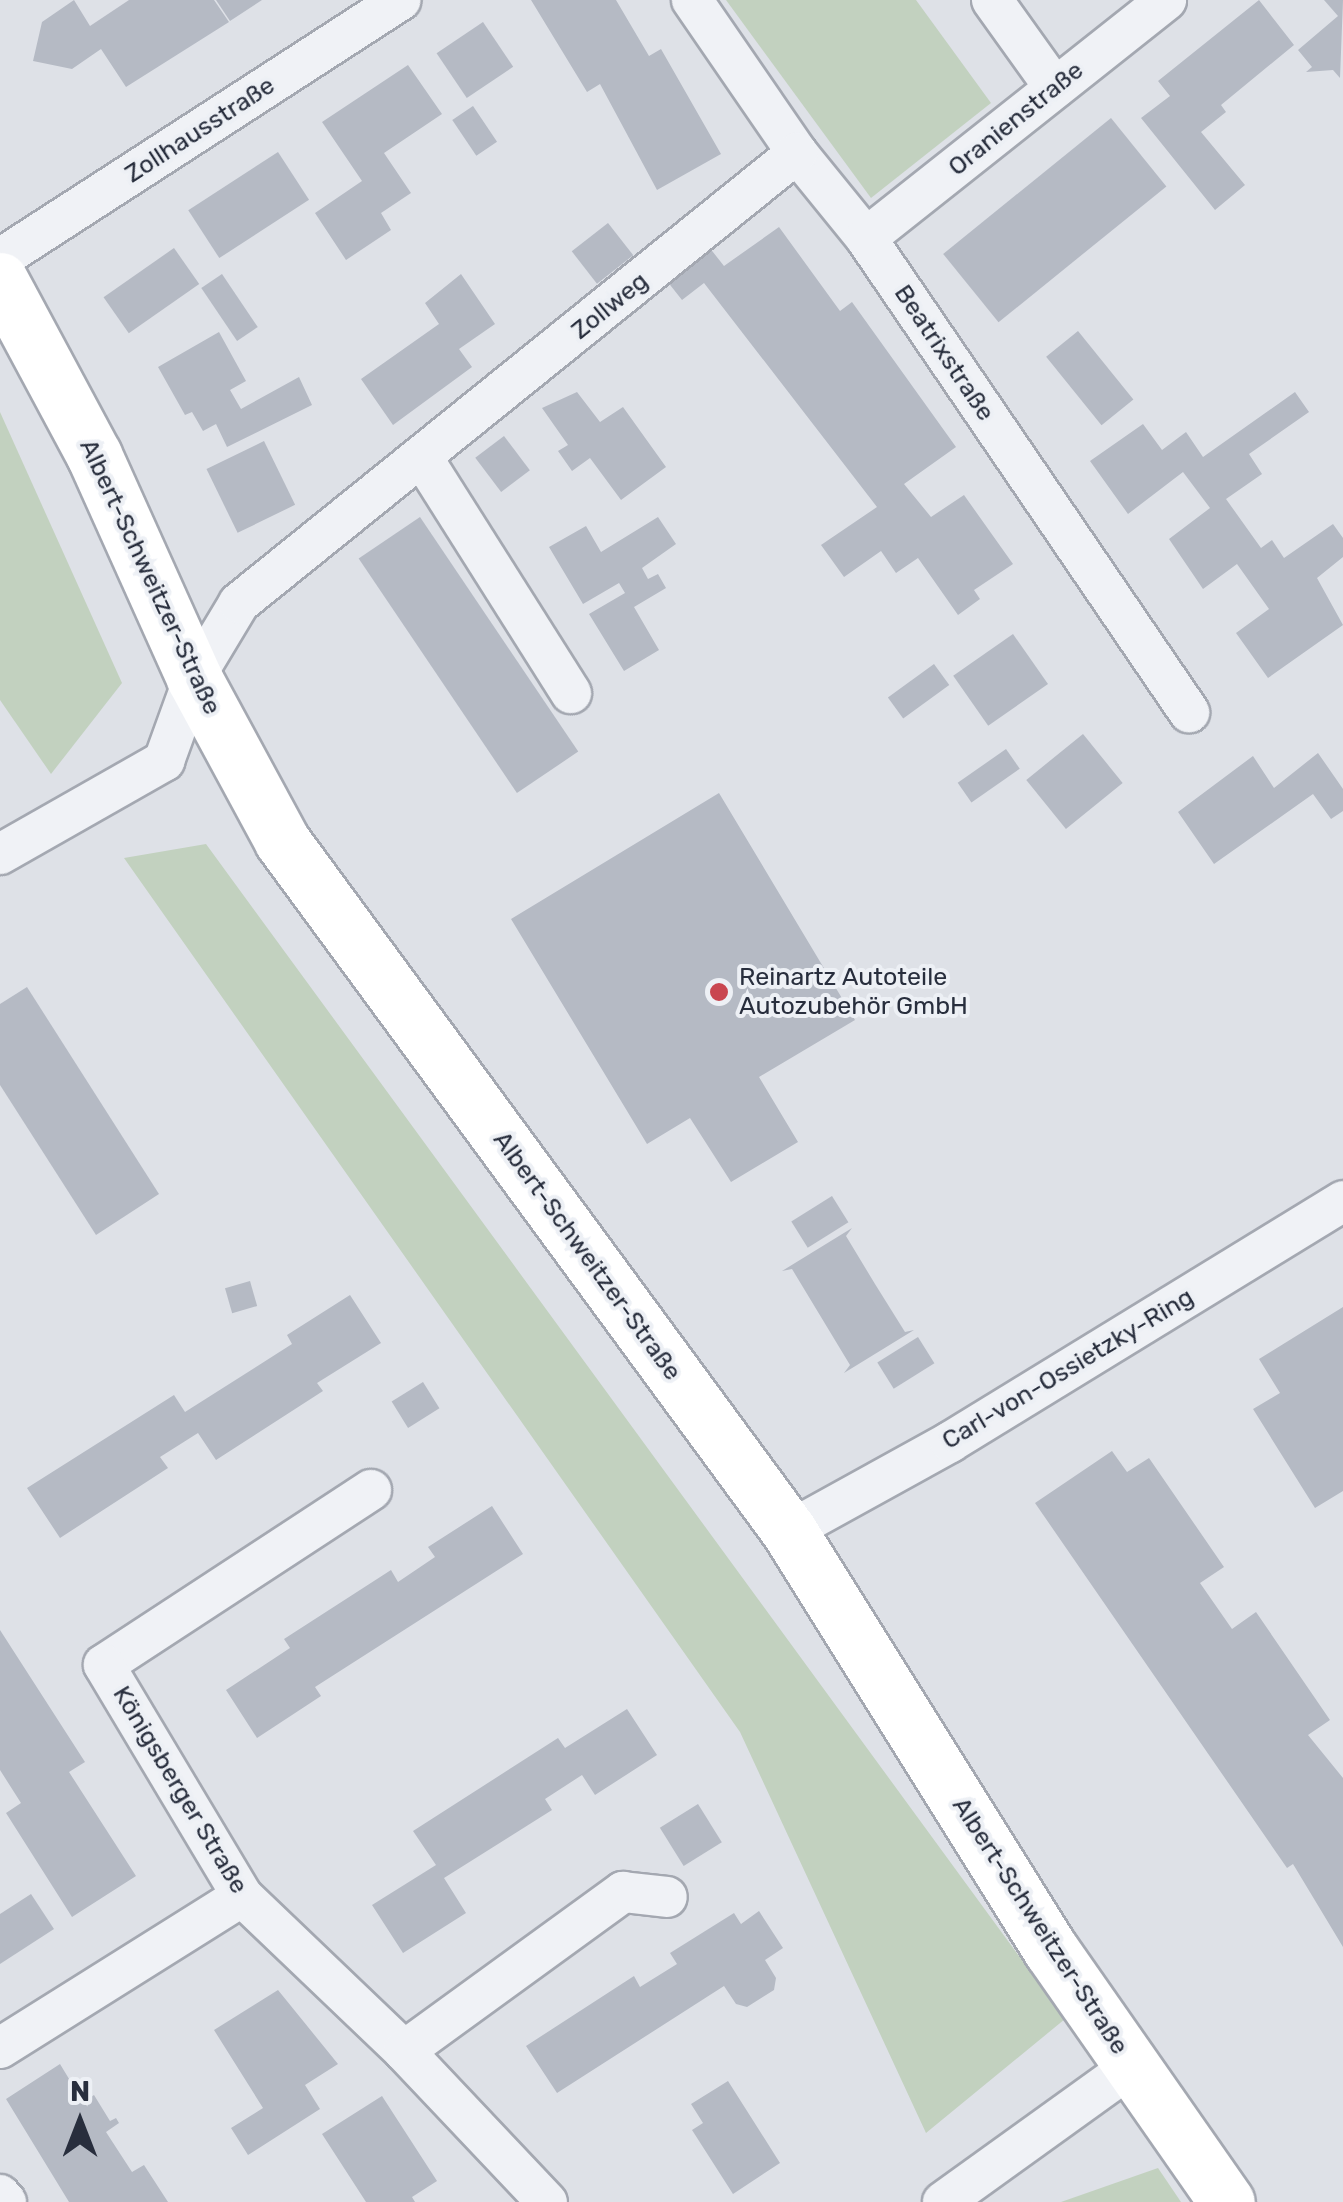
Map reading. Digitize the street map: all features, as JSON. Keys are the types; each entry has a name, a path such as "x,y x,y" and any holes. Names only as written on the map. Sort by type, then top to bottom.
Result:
{"street":[{"name":"Zollhausstraße","path":"0,260 400,0"},
{"name":"Beatrixstraße","path":"692,0 798,153 866,238 1189,712"},
{"path":"992,0 1055,88"},
{"name":"Oranienstraße","path":"866,238 1166,0"},
{"name":"Zollweg","path":"0,854 164,761 194,678 239,603 423,459 798,153"},
{"name":"Albert-Schweitzer-Straße","path":"0,280 94,456 194,678 282,841 789,1531 1132,2066 1228,2202"},
{"path":"423,459 570,693"},
{"name":"Carl-von-Ossietzky-Ring","path":"789,1531 950,1442 1343,1201"},
{"name":"Königsberger Straße","path":"372,1490 104,1665 242,1896 404,2051 547,2202"},
{"path":"404,2051 623,1892 667,1897"},
{"path":"0,2048 242,1896"},
{"path":"944,2202 1132,2066"},
{"path":"0,2195 6,2202"}],"green space":[{"path":"726,0 916,0 991,103 871,198"},
{"path":"0,412 122,683 51,774 0,700"},
{"path":"206,844 1065,2019 926,2133 740,1732 124,858"},
{"path":"1158,2168 1181,2202 1061,2202"}],"building":[{"path":"74,0 90,26 129,0 214,0 229,22 126,87 101,49 72,69 33,61 42,22"},
{"path":"216,0 262,0 230,21"},
{"path":"531,0 616,0 649,56 661,49 721,154 657,190 600,84 587,92"},
{"path":"1259,0 1294,45 1221,105 1226,112 1201,132 1245,185 1215,210 1141,118 1170,96 1158,81"},
{"path":"1324,0 1343,0 1340,78 1333,70 1306,72 1312,67 1298,50 1338,16"},
{"path":"483,22 513,67 467,98 437,53"},
{"path":"408,65 442,114 384,153 411,193 381,213 391,230 346,260 315,213 362,181 322,122"},
{"path":"473,106 497,142 476,156 452,120"},
{"path":"1111,118 1166,186 999,322 943,254"},
{"path":"278,152 309,200 219,258 188,210"},
{"path":"608,223 633,255 597,284 572,251"},
{"path":"779,227 840,311 852,302 956,447 904,484 931,517 964,495 1013,564 974,590 980,599 958,615 918,558 896,573 881,551 844,577 821,545 877,507 704,283 682,300 667,281 709,247 724,266"},
{"path":"174,248 199,284 129,333 104,297"},
{"path":"222,274 258,327 237,341 201,288"},
{"path":"461,274 495,324 459,349 472,367 393,425 361,379 439,324 425,303"},
{"path":"1078,331 1133,399 1102,425 1046,357"},
{"path":"219,332 246,381 230,390 241,409 299,377 312,405 227,447 216,424 203,431 192,412 185,415 158,367"},
{"path":"577,392 600,422 623,407 666,467 621,500 590,458 572,471 558,451 568,445 542,408"},
{"path":"1295,392 1309,412 1249,454 1262,474 1226,499 1261,548 1272,540 1284,558 1333,524 1343,538 1343,557 1317,578 1343,625 1268,678 1236,633 1269,609 1237,564 1203,589 1169,539 1210,508 1183,472 1128,514 1090,461 1143,424 1162,450 1186,432 1203,457"},
{"path":"504,436 530,470 501,492 475,458"},
{"path":"264,441 295,505 238,533 206,469"},
{"path":"420,517 578,752 517,793 359,558"},
{"path":"658,517 676,544 642,568 648,579 658,574 666,588 634,607 659,650 624,671 589,614 625,593 619,583 583,604 549,547 586,526 601,552"},
{"path":"1013,634 1048,684 988,726 953,676"},
{"path":"934,664 949,685 903,719 888,698"},
{"path":"1083,734 1123,783 1066,829 1026,780"},
{"path":"1006,749 1020,769 971,803 958,783"},
{"path":"1318,753 1343,789 1343,811 1331,819 1313,794 1214,864 1178,812 1253,756 1274,788"},
{"name":"Reinartz Autoteile Autozubehör GmbH","path":"719,793 855,1020 759,1077 798,1142 731,1182 690,1118 647,1144 511,919"},
{"path":"27,987 159,1194 96,1235 0,1085 0,1004"},
{"path":"832,1196 848,1222 808,1248 791,1221"},
{"path":"852,1228 846,1236 875,1284 905,1332 914,1330 844,1373 850,1365 792,1269 782,1271"},
{"path":"250,1281 257,1306 232,1313 225,1288"},
{"path":"350,1295 381,1343 317,1383 323,1391 216,1460 198,1433 160,1457 168,1468 60,1538 27,1488 174,1395 185,1412 292,1344 287,1335"},
{"path":"1343,1307 1343,1491 1315,1508 1253,1409 1280,1393 1259,1359"},
{"path":"918,1337 934,1363 894,1389 877,1362"},
{"path":"423,1382 439,1408 408,1428 392,1402"},
{"path":"1112,1451 1127,1472 1149,1458 1224,1567 1200,1583 1232,1629 1256,1612 1330,1720 1308,1735 1343,1778 1343,1947 1293,1864 1287,1868 1035,1503"},
{"path":"492,1506 523,1554 315,1687 321,1696 257,1738 226,1690 290,1648 284,1639 391,1570 398,1582 435,1557 428,1547"},
{"path":"0,1630 85,1762 69,1772 136,1876 72,1917 6,1813 21,1803 0,1770"},
{"path":"627,1709 657,1755 595,1795 582,1775 545,1799 552,1810 444,1878 466,1913 403,1953 372,1905 436,1865 413,1831 558,1738 565,1748"},
{"path":"698,1804 722,1842 684,1866 660,1828"},
{"path":"31,1894 54,1929 0,1964 0,1914"},
{"path":"759,1911 783,1948 765,1960 776,1978 774,1990 747,2007 736,2004 724,1986 557,2093 526,2046 634,1976 640,1987 677,1964 670,1953 734,1913 741,1924"},
{"path":"278,1990 338,2064 305,2085 320,2109 248,2155 231,2128 263,2108 214,2030"},
{"path":"60,2064 83,2102 94,2095 110,2121 116,2118 119,2123 106,2132 132,2172 144,2165 168,2202 69,2202 6,2099"},
{"path":"728,2081 780,2163 733,2194 692,2130 703,2123 691,2104"},
{"path":"382,2096 437,2181 412,2197 415,2202 366,2202 322,2134"}],"place":[{"name":"Reinartz Autoteile Autozubehör GmbH","path":"719,992"}]}
